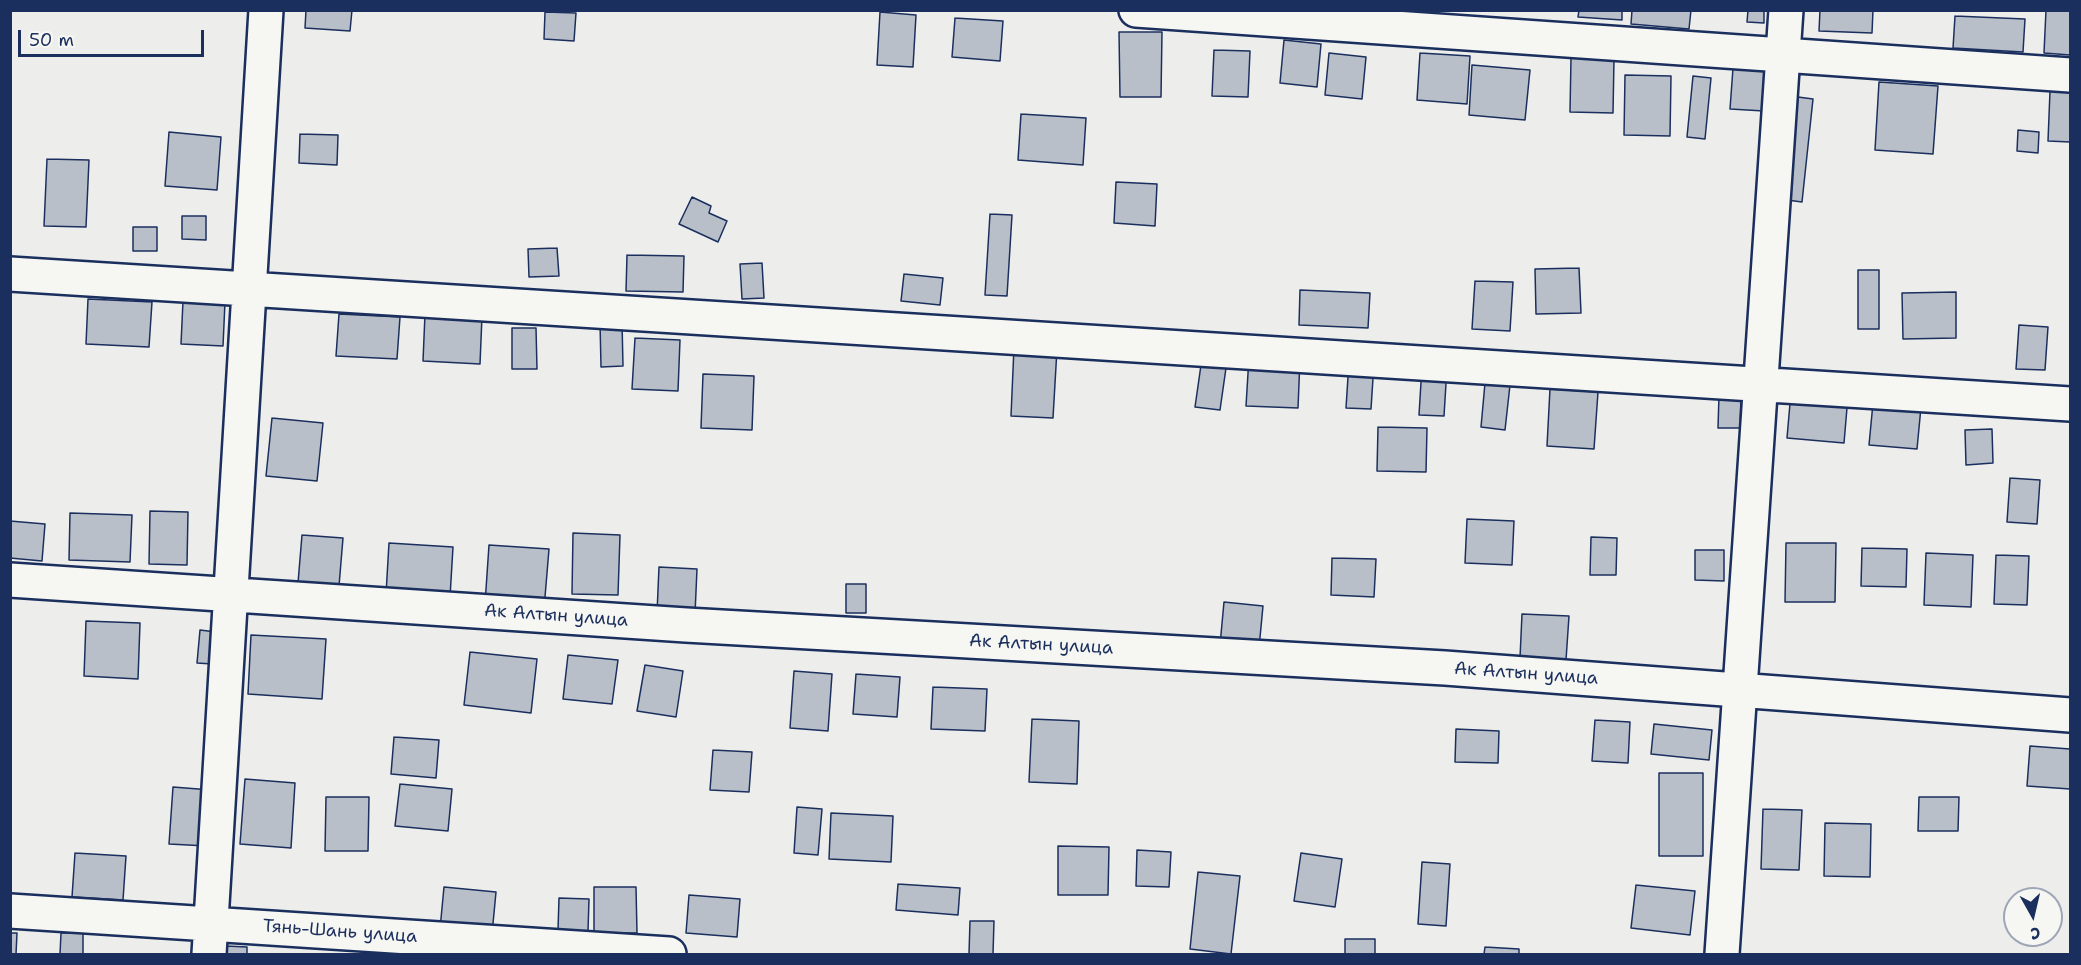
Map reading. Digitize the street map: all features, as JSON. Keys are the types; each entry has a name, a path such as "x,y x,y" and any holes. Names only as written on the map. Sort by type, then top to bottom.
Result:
{"street":[{"path":"210,939 233,595 266,10"},
{"path":"1136,10 2070,75"},
{"path":"1722,954 1742,691 1760,384 1786,10"},
{"path":"10,274 2070,405"},
{"name":"Ак Алтын улица","path":"10,580 698,626 1445,668 2070,715"},
{"name":"Тянь-Шань улица","path":"10,911 210,939 669,954"}],"building":[{"path":"306,10 352,10 350,31 305,28"},
{"path":"1579,10 1622,10 1622,20 1578,17"},
{"path":"1632,10 1691,10 1689,29 1631,24"},
{"path":"1748,10 1764,10 1764,23 1747,22"},
{"path":"1820,10 1873,10 1872,33 1819,31"},
{"path":"2046,10 2070,10 2070,55 2044,53"},
{"path":"545,12 576,13 574,41 544,39"},
{"path":"880,12 916,15 913,67 877,65"},
{"path":"1955,16 2025,19 2023,52 1953,48"},
{"path":"955,18 1003,21 1000,61 952,57"},
{"path":"1119,32 1162,32 1161,97 1120,97"},
{"path":"1284,40 1321,44 1317,87 1280,83"},
{"path":"1214,50 1250,51 1248,97 1212,96"},
{"path":"1329,53 1366,57 1362,99 1325,95"},
{"path":"1420,53 1470,56 1467,104 1417,100"},
{"path":"1571,58 1614,59 1613,113 1570,112"},
{"path":"1472,65 1530,70 1525,120 1469,115"},
{"path":"1733,68 1767,71 1764,111 1730,109"},
{"path":"1625,75 1671,76 1670,136 1624,135"},
{"path":"1693,76 1711,78 1705,139 1687,137"},
{"path":"1879,82 1938,86 1933,154 1875,150"},
{"path":"2050,91 2070,92 2070,142 2048,141"},
{"path":"1798,97 1813,99 1802,202 1787,200"},
{"path":"1021,114 1086,118 1083,165 1018,160"},
{"path":"2018,130 2039,132 2038,153 2017,151"},
{"path":"169,132 221,137 217,190 165,186"},
{"path":"300,134 338,135 337,165 299,163"},
{"path":"47,159 89,160 86,227 44,226"},
{"path":"1116,182 1157,184 1155,226 1114,223"},
{"path":"692,197 711,206 709,213 727,221 718,242 679,224"},
{"path":"990,214 1012,215 1007,296 985,295"},
{"path":"182,216 206,216 206,240 182,239"},
{"path":"133,227 157,227 157,251 133,251"},
{"path":"557,248 559,276 529,277 528,249"},
{"path":"627,255 684,256 683,292 626,291"},
{"path":"762,263 764,298 742,299 740,264"},
{"path":"1579,268 1581,313 1536,314 1535,269"},
{"path":"1858,270 1879,270 1879,329 1858,329"},
{"path":"904,274 943,278 940,305 901,301"},
{"path":"1475,281 1513,282 1510,331 1472,329"},
{"path":"1300,290 1370,293 1368,328 1299,325"},
{"path":"1956,292 1956,338 1903,339 1902,293"},
{"path":"88,299 152,302 149,347 86,344"},
{"path":"183,301 225,302 223,346 181,344"},
{"path":"339,314 400,317 397,359 336,356"},
{"path":"425,314 482,316 480,364 423,361"},
{"path":"600,322 622,322 623,366 601,367"},
{"path":"2019,325 2048,327 2045,370 2016,369"},
{"path":"512,328 536,328 537,369 512,369"},
{"path":"635,338 680,340 678,391 632,389"},
{"path":"1014,347 1057,349 1053,418 1011,416"},
{"path":"1249,357 1300,359 1298,408 1246,406"},
{"path":"1202,358 1227,361 1220,410 1195,407"},
{"path":"1349,361 1374,363 1371,409 1346,408"},
{"path":"1422,366 1447,367 1444,416 1419,415"},
{"path":"703,374 754,376 752,430 701,428"},
{"path":"1485,383 1510,385 1505,430 1481,427"},
{"path":"1550,389 1598,392 1594,449 1547,446"},
{"path":"1791,392 1848,396 1844,443 1787,438"},
{"path":"1719,395 1741,396 1740,428 1718,428"},
{"path":"1873,403 1921,407 1917,449 1869,445"},
{"path":"272,418 323,423 317,481 266,476"},
{"path":"1378,427 1427,428 1426,472 1377,471"},
{"path":"1992,429 1993,463 1966,465 1965,430"},
{"path":"2010,478 2040,480 2037,524 2007,522"},
{"path":"150,511 188,512 187,565 149,564"},
{"path":"70,513 132,515 130,562 69,560"},
{"path":"1467,519 1514,521 1512,565 1465,563"},
{"path":"10,521 45,524 42,561 10,558"},
{"path":"573,533 620,535 618,595 572,594"},
{"path":"302,535 343,538 339,586 298,583"},
{"path":"1591,537 1617,538 1616,575 1590,575"},
{"path":"389,543 453,547 450,597 386,594"},
{"path":"1786,543 1836,543 1835,602 1785,602"},
{"path":"489,545 549,549 544,609 485,604"},
{"path":"1862,548 1907,549 1906,587 1861,586"},
{"path":"1695,550 1724,550 1724,581 1695,580"},
{"path":"1926,553 1973,555 1971,607 1924,605"},
{"path":"1996,555 2029,556 2027,605 1994,604"},
{"path":"1332,558 1376,559 1374,597 1331,595"},
{"path":"659,567 697,569 695,614 657,613"},
{"path":"846,584 866,584 866,613 846,613"},
{"path":"1224,602 1263,606 1259,648 1220,645"},
{"path":"1522,614 1569,616 1566,660 1520,658"},
{"path":"86,621 140,623 138,679 84,676"},
{"path":"200,630 216,632 212,664 197,663"},
{"path":"251,635 326,639 322,699 248,694"},
{"path":"470,652 537,659 531,713 464,705"},
{"path":"568,655 618,660 612,704 563,699"},
{"path":"645,665 683,671 676,717 637,711"},
{"path":"794,671 832,674 828,731 790,728"},
{"path":"856,674 900,677 897,717 853,714"},
{"path":"933,687 987,689 985,731 931,729"},
{"path":"1032,719 1079,721 1077,784 1029,782"},
{"path":"1595,720 1630,722 1628,763 1592,761"},
{"path":"1654,724 1712,730 1709,760 1651,754"},
{"path":"1456,729 1499,731 1498,763 1455,762"},
{"path":"394,737 439,740 436,778 391,774"},
{"path":"2030,746 2070,749 2070,789 2027,786"},
{"path":"713,750 752,752 749,792 710,790"},
{"path":"1659,773 1703,773 1703,856 1659,856"},
{"path":"245,779 295,783 291,848 240,844"},
{"path":"400,784 452,789 448,831 395,826"},
{"path":"173,787 211,790 207,846 169,844"},
{"path":"326,797 369,797 368,851 325,851"},
{"path":"1919,797 1959,797 1958,831 1918,831"},
{"path":"797,807 822,809 818,855 794,853"},
{"path":"1763,809 1802,810 1799,870 1761,869"},
{"path":"831,813 893,816 891,862 829,859"},
{"path":"1825,823 1871,824 1870,877 1824,876"},
{"path":"1058,846 1109,847 1108,895 1058,895"},
{"path":"1137,850 1171,852 1169,887 1136,886"},
{"path":"75,853 126,856 123,900 72,897"},
{"path":"1301,853 1342,859 1335,907 1294,901"},
{"path":"1422,862 1450,864 1446,926 1418,924"},
{"path":"1198,872 1240,876 1231,954 1190,949"},
{"path":"898,884 960,888 958,915 896,910"},
{"path":"1636,885 1695,891 1690,935 1631,928"},
{"path":"444,887 496,892 492,934 440,929"},
{"path":"594,887 636,887 637,933 594,933"},
{"path":"689,895 740,899 737,937 686,933"},
{"path":"559,898 589,899 588,931 558,930"},
{"path":"970,921 994,921 993,954 969,954"},
{"path":"10,933 17,933 16,954 10,954"},
{"path":"61,933 83,933 83,954 60,954"},
{"path":"1345,939 1375,939 1375,954 1345,954"},
{"path":"226,946 247,947 247,954 225,954"},
{"path":"1485,947 1519,949 1519,954 1484,954"}]}
